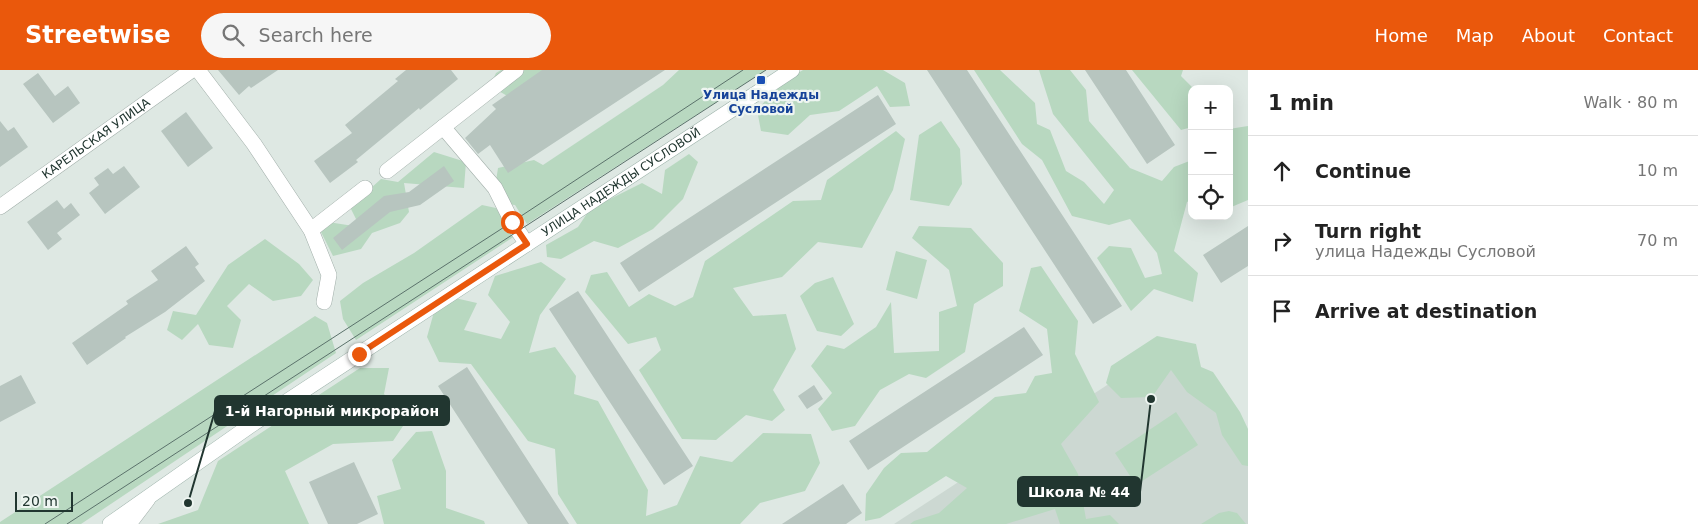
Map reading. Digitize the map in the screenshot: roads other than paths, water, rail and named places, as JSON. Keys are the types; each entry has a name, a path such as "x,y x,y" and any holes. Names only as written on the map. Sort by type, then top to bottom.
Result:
{"street":[{"name":"КАРЕЛЬСКАЯ УЛИЦА","path":"0,207 192,70"},
{"path":"198,70 254,144 311,230 329,274 324,302"},
{"path":"388,171 516,70"},
{"name":"УЛИЦА НАДЕЖДЫ СУСЛОВОЙ","path":"110,524 254,423 792,70"},
{"path":"443,127 496,188 512,222 527,244"},
{"path":"311,230 365,188"},
{"name":"УЛИЦА НАДЕЖДЫ СУСЛОВОЙ","path":"129,524 151,495"}],"tram line":[{"path":"45,524 743,70"},
{"path":"67,524 766,70"}],"place":[{"name":"Улица Надежды Сусловой","path":"761,80"},
{"name":"Школа № 44","path":"1151,399"},
{"name":"1-й Нагорный микрорайон","path":"188,503"}]}
